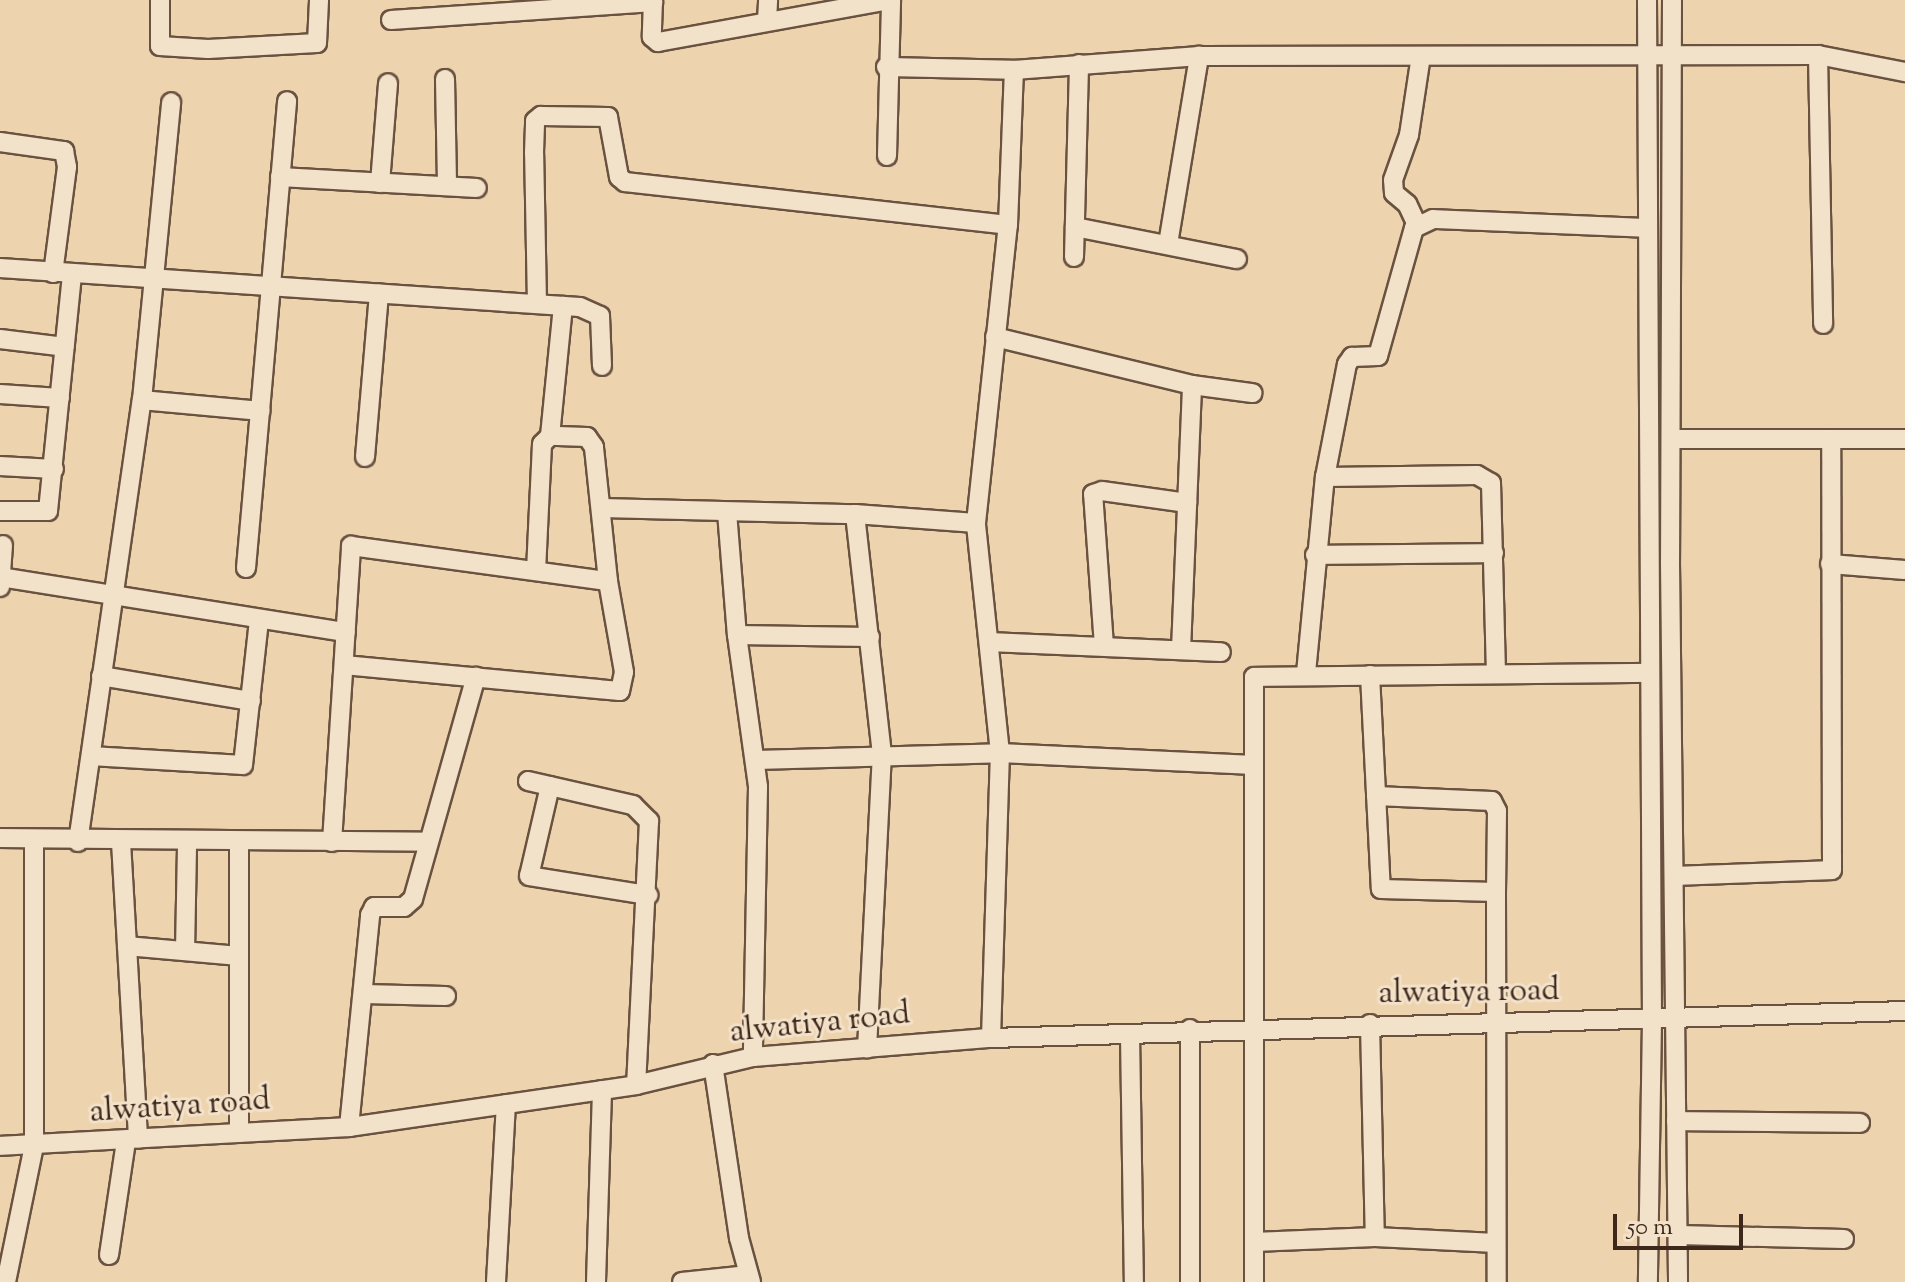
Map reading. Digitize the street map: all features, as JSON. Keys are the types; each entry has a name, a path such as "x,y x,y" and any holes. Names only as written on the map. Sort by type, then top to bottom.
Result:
{"street":[{"path":"160,0 160,46 208,49 317,43 319,0"},
{"path":"767,21 768,0"},
{"path":"391,20 653,1 652,37 658,42 889,0 887,156"},
{"path":"1647,0 1652,1020 1648,1282"},
{"path":"1672,0 1678,1282"},
{"path":"886,67 1014,70 1199,56 1818,55 1905,72"},
{"path":"1818,55 1823,324"},
{"path":"1168,244 1199,56"},
{"path":"1306,673 1315,555 1325,477 1349,359 1378,356 1417,225 1407,204 1394,193 1393,180 1409,135 1421,56"},
{"path":"1074,257 1079,64"},
{"path":"991,1038 1000,753 976,523 1008,225 1014,70"},
{"path":"445,79 447,186"},
{"path":"380,183 388,83"},
{"path":"246,568 273,288 287,101"},
{"path":"78,842 111,594 142,400 171,102"},
{"path":"537,304 534,153 535,121 541,116 608,117 619,177 625,182 1008,225"},
{"path":"0,142 64,151 67,167 62,274 65,347 48,511 0,511"},
{"path":"280,177 477,188"},
{"path":"1417,225 1433,219 1648,228"},
{"path":"1075,227 1237,259"},
{"path":"0,268 152,282 563,306 600,316 602,366"},
{"path":"365,457 379,294"},
{"path":"536,570 542,444 550,436 563,306"},
{"path":"995,337 1192,385 1252,393"},
{"path":"0,339 65,347"},
{"path":"1181,650 1192,385"},
{"path":"0,394 60,398"},
{"path":"142,400 260,411"},
{"path":"344,665 620,691 624,672 608,581 592,441 550,436"},
{"path":"1673,439 1905,439"},
{"path":"1676,876 1832,870 1831,439"},
{"path":"0,466 54,469"},
{"path":"1325,477 1484,477 1495,493 1496,672"},
{"path":"1104,646 1093,494 1102,491 1187,503"},
{"path":"602,508 855,514 976,523"},
{"path":"727,512 737,635 756,760 753,1057"},
{"path":"855,514 882,753 867,1049"},
{"path":"0,587 3,545"},
{"path":"332,842 351,546 608,581"},
{"path":"1315,555 1494,553"},
{"path":"1830,564 1905,570"},
{"path":"1,577 259,621 346,632"},
{"path":"91,756 243,765 259,621"},
{"path":"737,635 870,637"},
{"path":"989,642 1221,652"},
{"path":"1254,1282 1254,677 1306,673 1648,673"},
{"path":"1370,675 1381,889 1496,892"},
{"path":"101,676 251,701"},
{"path":"349,1127 372,910 410,904 476,677"},
{"path":"756,760 882,753 1000,753 1254,765"},
{"path":"528,781 643,811 649,821 648,895 636,1085"},
{"path":"550,786 529,876 648,895"},
{"path":"1376,796 1492,801 1497,811 1492,1022 1497,1282"},
{"path":"0,838 78,842 426,842"},
{"path":"6,1282 34,1146 34,841"},
{"path":"109,1255 132,1140 121,842"},
{"path":"185,951 187,842"},
{"path":"239,842 239,1133"},
{"path":"127,946 239,956"},
{"path":"363,994 446,996"},
{"name":"alwatiya road","path":"0,1146 349,1127 636,1085 713,1064 753,1057 991,1038 1130,1035 1256,1027 1677,1020 1905,1011"},
{"path":"1370,1024 1375,1237"},
{"path":"1190,1029 1190,1282"},
{"path":"1130,1035 1134,1282"},
{"path":"682,1282 750,1278 713,1064"},
{"path":"596,1282 602,1090"},
{"path":"496,1282 506,1104"},
{"path":"1676,1121 1860,1123"},
{"path":"1679,1235 1844,1239"},
{"path":"1254,1242 1375,1237 1496,1243"}]}
